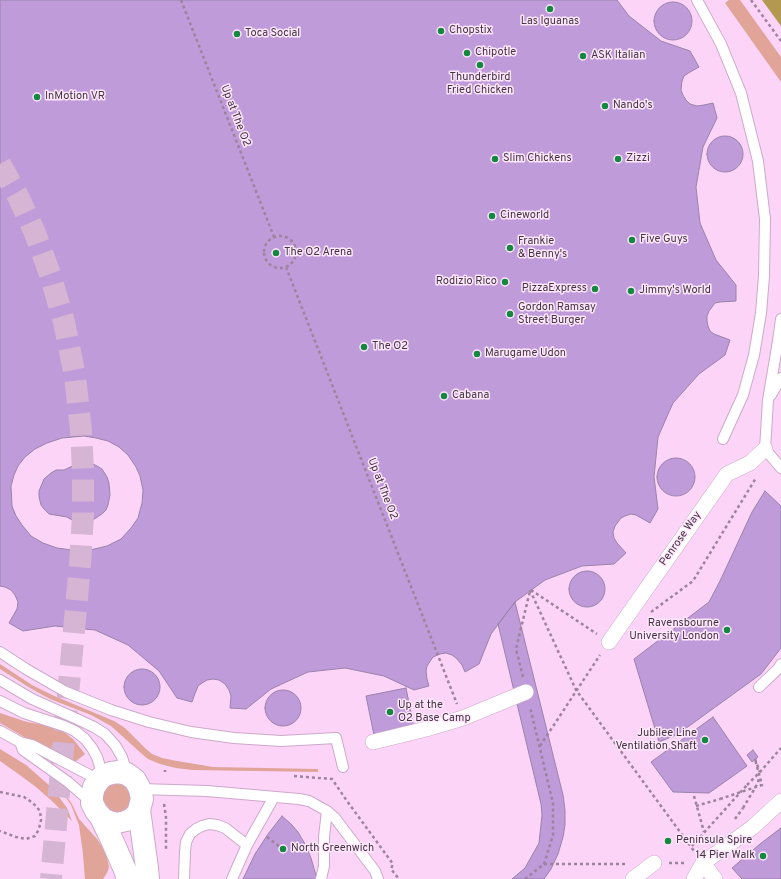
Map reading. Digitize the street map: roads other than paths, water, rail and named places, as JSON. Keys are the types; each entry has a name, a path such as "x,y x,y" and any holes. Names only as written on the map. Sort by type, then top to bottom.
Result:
{"street":[{"name":"Penrose Way","path":"609,642 727,474 768,452"},
{"path":"372,742 426,729 463,718 526,692"},
{"path":"124,877 92,795 98,778 111,773 119,772 134,781 142,799 139,810 148,879"},
{"path":"694,879 703,863 753,827 781,802"},
{"path":"97,810 109,821 117,822 126,821 133,817 139,810"},
{"path":"703,863 715,879"},
{"path":"633,879 654,864"}],"lane":[{"path":"697,0 721,44 741,93 758,161 765,219 764,284 754,355 743,395 723,439"},
{"path":"781,319 768,400 768,452 781,468"},
{"path":"768,400 781,378"},
{"path":"0,652 66,692 111,710 149,722 191,732 234,738 281,741 336,738 343,767"},
{"path":"759,687 778,669 781,664"},
{"path":"0,680 32,699 89,724 104,734 115,745 134,781 194,790 274,796 309,801 327,811 335,818 376,875"},
{"path":"0,701 24,713 75,731 85,739 99,761 98,778 32,745 20,742 0,731"},
{"path":"20,742 23,750 68,782 97,810"},
{"path":"232,879 247,845 274,796"},
{"path":"321,879 324,866 324,837 327,811"},
{"path":"184,879 186,842 190,834 196,829 209,824 217,825 225,828 247,845"}],"tunnel":[{"path":"0,164 17,194 35,233 50,274 64,322 75,376 81,430 83,515 80,565 51,879"}],"place":[{"name":"Las Iguanas","path":"550,9"},
{"name":"Chopstix","path":"441,31"},
{"name":"Toca Social","path":"237,34"},
{"name":"Chipotle","path":"467,53"},
{"name":"ASK Italian","path":"583,56"},
{"name":"Thunderbird Fried Chicken","path":"480,65"},
{"name":"InMotion VR","path":"37,97"},
{"name":"Nando's","path":"605,106"},
{"name":"Slim Chickens","path":"495,159"},
{"name":"Zizzi","path":"618,159"},
{"name":"Cineworld","path":"492,216"},
{"name":"Five Guys","path":"632,240"},
{"name":"Frankie & Benny's","path":"510,248"},
{"name":"The O2 Arena","path":"276,253"},
{"name":"Rodizio Rico","path":"505,282"},
{"name":"PizzaExpress","path":"595,289"},
{"name":"Jimmy's World","path":"631,291"},
{"name":"Gordon Ramsay Street Burger","path":"510,314"},
{"name":"The O2","path":"364,347"},
{"name":"Marugame Udon","path":"477,354"},
{"name":"Cabana","path":"444,396"},
{"name":"Ravensbourne University London","path":"727,630"},
{"name":"Up at the O2 Base Camp","path":"390,712"},
{"name":"Jubilee Line Ventilation Shaft","path":"705,740"},
{"name":"Peninsula Spire","path":"668,841"},
{"name":"North Greenwich","path":"283,849"},
{"name":"14 Pier Walk","path":"763,856"}]}
